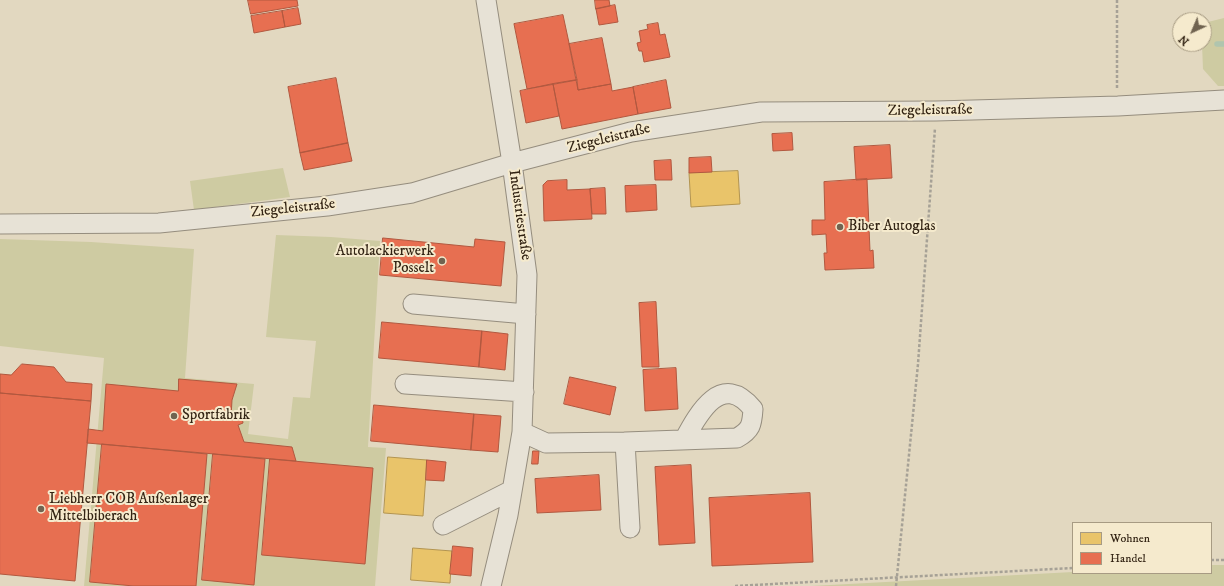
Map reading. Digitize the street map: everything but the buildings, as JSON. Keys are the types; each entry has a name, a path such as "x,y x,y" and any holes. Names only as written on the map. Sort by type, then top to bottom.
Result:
{"street":[{"name":"Industriestraße","path":"486,0 512,163 527,275 522,432 512,490 491,586"},
{"name":"Ziegeleistraße","path":"0,224 159,223 327,206 412,193 512,163 631,132 761,112 936,111 1118,106 1224,100"},
{"path":"413,304 526,314"},
{"path":"405,384 524,392"},
{"path":"522,432 546,443 684,440"},
{"path":"625,442 630,528"},
{"path":"443,525 512,490"}],"path":[{"path":"1117,0 1118,106"},
{"path":"896,586 918,364 933,173 936,111"},
{"path":"1212,560 1224,560"},
{"path":"735,586 1072,568"}],"shaded area":[{"path":"1224,18 1224,86 1218,86 1203,69 1202,52 1212,52 1212,21"},
{"path":"283,168 290,197 194,210 190,181"},
{"name":"Sportfabrik","path":"276,235 380,241 368,447 386,448 375,586 84,586 104,358 0,346 0,239 91,242 194,249 185,378 254,384 248,434 288,439 293,397 310,398 316,341 266,337"},
{"path":"1212,565 1224,565 1224,586 811,586 1072,572 1072,574 1212,574"}],"waterway":[{"path":"1217,44 1224,44"}],"place":[{"name":"Biber Autoglas","path":"840,227"},
{"name":"Autolackierwerk Posselt","path":"442,261"},
{"name":"Sportfabrik","path":"174,416"},
{"name":"Liebherr COB Außenlager Mittelbiberach","path":"41,509"}]}
